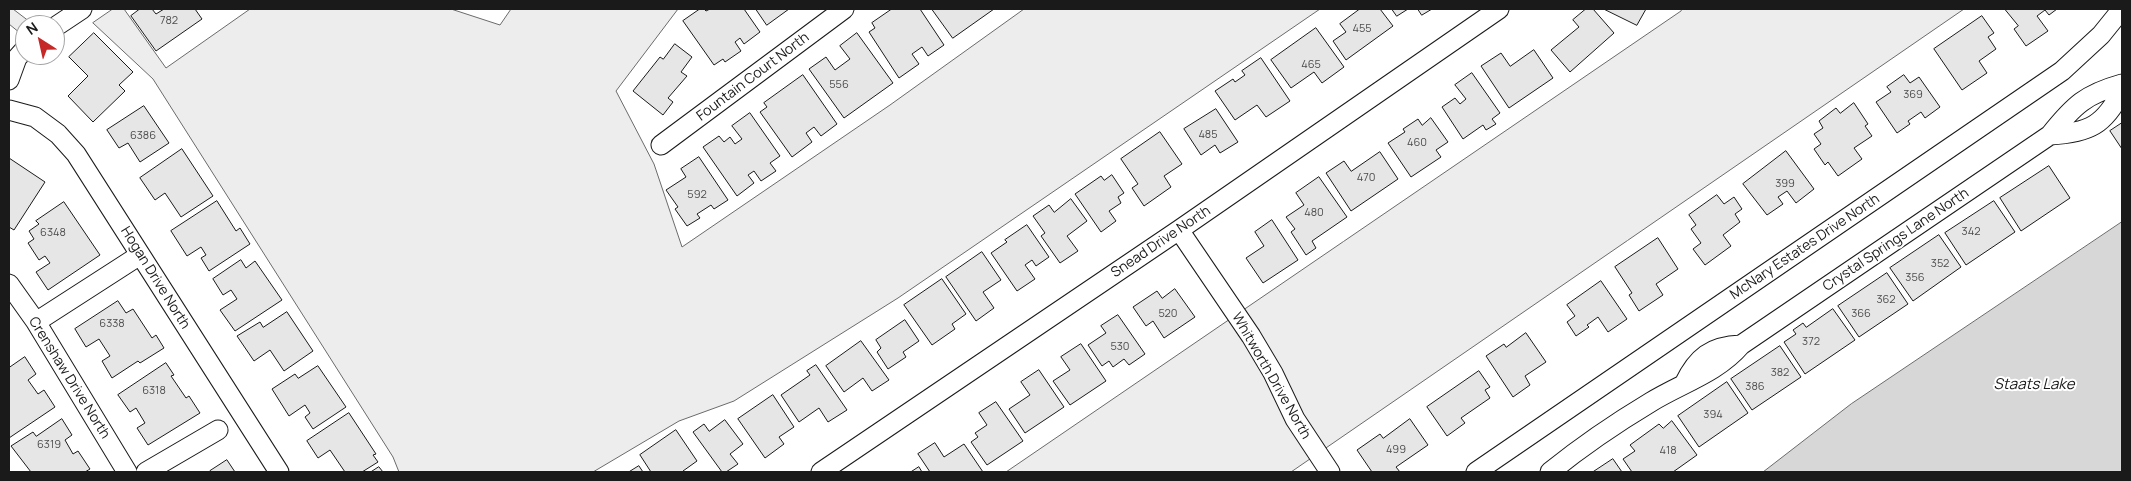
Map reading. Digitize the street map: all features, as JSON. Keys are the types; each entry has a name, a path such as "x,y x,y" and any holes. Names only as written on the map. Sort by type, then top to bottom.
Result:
{"street":[{"path":"65,20 82,9"},
{"name":"Fountain Court North","path":"661,145 844,9"},
{"name":"Snead Drive North","path":"821,472 1179,230 1499,9"},
{"name":"McNary Estates Drive North","path":"1476,472 2062,71 2101,36 2122,9"},
{"path":"9,80 15,64"},
{"name":"Crystal Springs Lane North","path":"1550,472 1651,402 1706,374 1732,355 1741,345 2050,135 2081,101 2102,90 2122,84"},
{"name":"Crystal Springs Lane North","path":"2050,135 2071,134 2090,127 2105,118 2122,90"},
{"name":"Hogan Drive North","path":"9,110 35,117 58,134 76,154 279,472"},
{"name":"Whitworth Drive North","path":"1179,230 1251,336 1273,373 1296,419 1330,472"},
{"path":"36,322 140,255"},
{"name":"Crenshaw Drive North","path":"9,284 36,322 127,472"},
{"path":"146,472 218,430"}],"shaded area":[{"path":"9,9 13,9 21,15 15,15 15,29 9,24"},
{"path":"113,9 124,9 166,68 250,9 451,9 500,25 511,9 678,9 616,91 654,164 682,247 890,105 1024,9 1320,9 898,298 734,401 679,421 593,472 399,472 393,457 153,79 93,23"},
{"path":"1681,9 1964,9 1291,472 1006,472 1681,11"}],"water":[{"name":"Staats Lake","path":"2122,222 2122,472 1763,472 1851,404"}],"building":[{"path":"140,9 152,9 156,14 164,9 195,9 202,19 156,51 131,16"},
{"path":"700,9 706,11 710,9 744,9 760,32 744,44 740,38 735,42 741,51 725,62 723,59 714,65 683,21"},
{"path":"756,9 789,9 767,25"},
{"path":"892,9 920,9 944,45 928,56 922,47 912,54 919,64 899,78 869,32 875,28 872,23"},
{"path":"932,9 994,9 953,38"},
{"path":"1360,9 1380,9 1393,26 1346,60 1333,41 1346,32 1340,24"},
{"path":"1392,9 1408,9 1397,16"},
{"path":"1418,9 1432,9 1422,15"},
{"path":"1586,9 1593,9 1614,33 1570,72 1551,50 1579,27 1573,20"},
{"path":"1604,9 1646,9 1637,25"},
{"path":"2005,9 2057,9 2049,15 2045,10 2037,16 2048,31 2026,46 2014,29 2018,26"},
{"path":"1982,16 1994,33 1988,37 1996,49 1979,61 1987,73 1962,90 1934,49"},
{"path":"1316,28 1344,67 1322,83 1314,72 1291,88 1271,60"},
{"path":"94,33 133,72 119,85 125,91 93,122 68,96 88,76 69,57"},
{"path":"857,33 893,83 844,118 809,69 826,57 835,70 850,59 840,46"},
{"path":"675,44 692,57 681,72 687,76 668,98 673,102 663,115 633,91 660,57 663,59"},
{"path":"1534,50 1553,78 1509,108 1481,66 1501,53 1510,66"},
{"path":"1261,58 1290,101 1266,117 1257,105 1235,120 1215,91 1233,79 1235,82 1245,75 1242,71"},
{"path":"1472,73 1500,113 1492,119 1496,124 1486,130 1483,125 1463,139 1442,107 1455,98 1460,104 1466,99 1455,85"},
{"path":"803,75 837,124 821,136 814,127 806,133 812,142 792,157 760,112 767,107 764,103"},
{"path":"1904,75 1910,83 1919,77 1940,107 1925,118 1921,112 1908,121 1910,124 1897,133 1876,102 1891,92 1887,87"},
{"path":"1854,103 1868,124 1865,126 1872,136 1854,148 1862,159 1838,176 1828,162 1825,165 1814,149 1821,144 1814,134 1823,128 1819,121 1836,108 1840,113"},
{"path":"144,106 169,143 140,162 128,143 119,148 107,130"},
{"path":"1216,109 1238,142 1220,153 1215,145 1201,155 1184,129"},
{"path":"750,113 780,156 770,163 776,171 761,181 754,171 748,175 754,183 737,196 703,147 719,136 724,142 730,137 735,144 742,139 732,126"},
{"path":"1431,118 1448,142 1436,150 1441,157 1411,177 1388,143 1405,132 1403,129 1418,119 1422,125"},
{"path":"2122,123 2122,149 2110,131"},
{"path":"1160,132 1182,164 1164,176 1171,187 1144,206 1132,188 1138,184 1121,159"},
{"path":"182,149 213,196 181,217 165,193 155,200 140,178"},
{"path":"1786,151 1814,189 1796,203 1787,191 1778,197 1783,204 1767,215 1743,184"},
{"path":"1380,152 1398,179 1351,211 1326,173 1344,161 1351,171"},
{"path":"699,157 728,200 714,209 711,205 697,214 700,218 687,226 675,209 678,207 666,190 686,177 681,169"},
{"path":"9,158 45,182 14,230 9,227"},
{"path":"2049,166 2070,198 2021,231 2000,198"},
{"path":"1112,175 1124,193 1118,197 1121,203 1109,211 1116,221 1101,232 1075,194 1101,176 1104,180"},
{"path":"1319,177 1347,217 1312,241 1316,248 1306,255 1291,232 1295,229 1286,217 1304,205 1296,193"},
{"path":"1717,195 1724,204 1734,197 1742,209 1735,214 1740,222 1723,235 1731,246 1705,265 1693,249 1701,243 1691,229 1696,225 1689,215"},
{"path":"1071,199 1087,221 1067,236 1078,251 1060,263 1041,236 1045,233 1033,216 1049,205 1054,212"},
{"path":"217,201 236,231 240,228 250,244 209,271 201,258 206,255 201,247 187,256 171,231"},
{"path":"1994,201 2015,232 1966,265 1945,233"},
{"path":"64,202 100,255 48,290 36,272 50,263 45,256 39,260 28,243 34,239 29,231 39,224 36,221"},
{"path":"1272,220 1298,260 1263,283 1246,258 1264,246 1255,232"},
{"path":"1027,225 1049,257 1036,266 1032,260 1025,265 1035,279 1017,291 991,253 1007,242 1005,240"},
{"path":"1939,235 1961,267 1913,301 1890,268"},
{"path":"1658,238 1678,269 1656,284 1663,295 1639,311 1629,295 1632,293 1615,267"},
{"path":"982,252 1001,280 983,292 994,308 976,321 946,277"},
{"path":"241,260 246,268 255,261 282,300 235,331 220,310 237,299 231,290 223,295 213,279"},
{"path":"1887,273 1908,304 1859,337 1838,306"},
{"path":"942,279 966,314 952,324 955,329 932,345 904,305"},
{"path":"1601,281 1627,319 1608,332 1598,317 1587,325 1589,327 1576,336 1567,322 1575,316 1567,305"},
{"path":"1175,289 1195,317 1164,338 1153,321 1146,326 1133,307 1157,291 1162,298"},
{"path":"118,301 126,313 133,309 152,338 156,335 164,348 140,363 138,361 112,378 102,361 110,356 99,339 86,347 75,329"},
{"path":"1833,309 1855,340 1805,374 1784,342 1796,334 1793,330 1803,323 1806,327"},
{"path":"287,312 313,351 284,371 270,350 254,361 237,336 260,322 263,327"},
{"path":"1118,315 1145,354 1129,365 1124,359 1113,367 1109,361 1102,366 1088,345 1106,333 1101,326"},
{"path":"905,320 919,341 903,352 906,357 888,369 877,352 881,348 876,340"},
{"path":"1526,333 1546,362 1525,376 1530,385 1513,397 1486,356 1504,344 1506,347"},
{"path":"861,341 889,380 872,391 863,378 844,392 826,366"},
{"path":"1081,344 1106,381 1070,405 1053,381 1070,370 1061,357"},
{"path":"1780,346 1801,377 1752,410 1731,379"},
{"path":"25,357 36,374 28,380 38,394 44,390 55,407 9,438 9,368"},
{"path":"166,363 174,375 171,376 186,398 189,396 200,413 148,445 137,428 145,423 136,408 130,412 118,395"},
{"path":"816,365 847,410 828,422 819,408 799,422 781,395 810,375 807,371"},
{"path":"318,366 346,407 313,429 305,417 310,413 305,405 289,416 272,389 295,374 298,378"},
{"path":"1039,370 1064,407 1025,433 1009,409 1030,395 1021,382"},
{"path":"1479,371 1490,387 1485,390 1490,398 1461,418 1465,423 1447,436 1427,407"},
{"path":"1727,382 1748,413 1699,447 1678,416"},
{"path":"773,395 794,427 779,437 784,444 765,458 738,419"},
{"path":"996,402 1023,441 987,465 971,442 978,437 975,433 987,425 979,413"},
{"path":"349,413 376,454 373,455 378,462 362,472 345,472 330,450 318,458 307,441"},
{"path":"62,419 72,435 65,440 73,454 78,451 90,469 85,472 31,472 11,446 33,432 36,436"},
{"path":"1410,419 1428,445 1396,467 1400,472 1372,472 1357,450 1380,434 1383,438"},
{"path":"725,420 743,444 730,454 738,464 726,472 722,472 693,432 704,424 709,431"},
{"path":"1672,421 1697,455 1673,472 1632,472 1623,459 1635,451 1630,445 1659,424 1663,428"},
{"path":"676,430 697,461 684,472 651,472 640,455"},
{"path":"935,443 944,457 964,444 983,472 930,472 918,454"},
{"path":"1613,459 1622,472 1593,472"},
{"path":"227,460 235,472 210,472 210,471"},
{"path":"639,466 643,472 629,472"},
{"path":"379,467 383,472 371,472"},
{"path":"919,467 922,472 911,472"}]}
